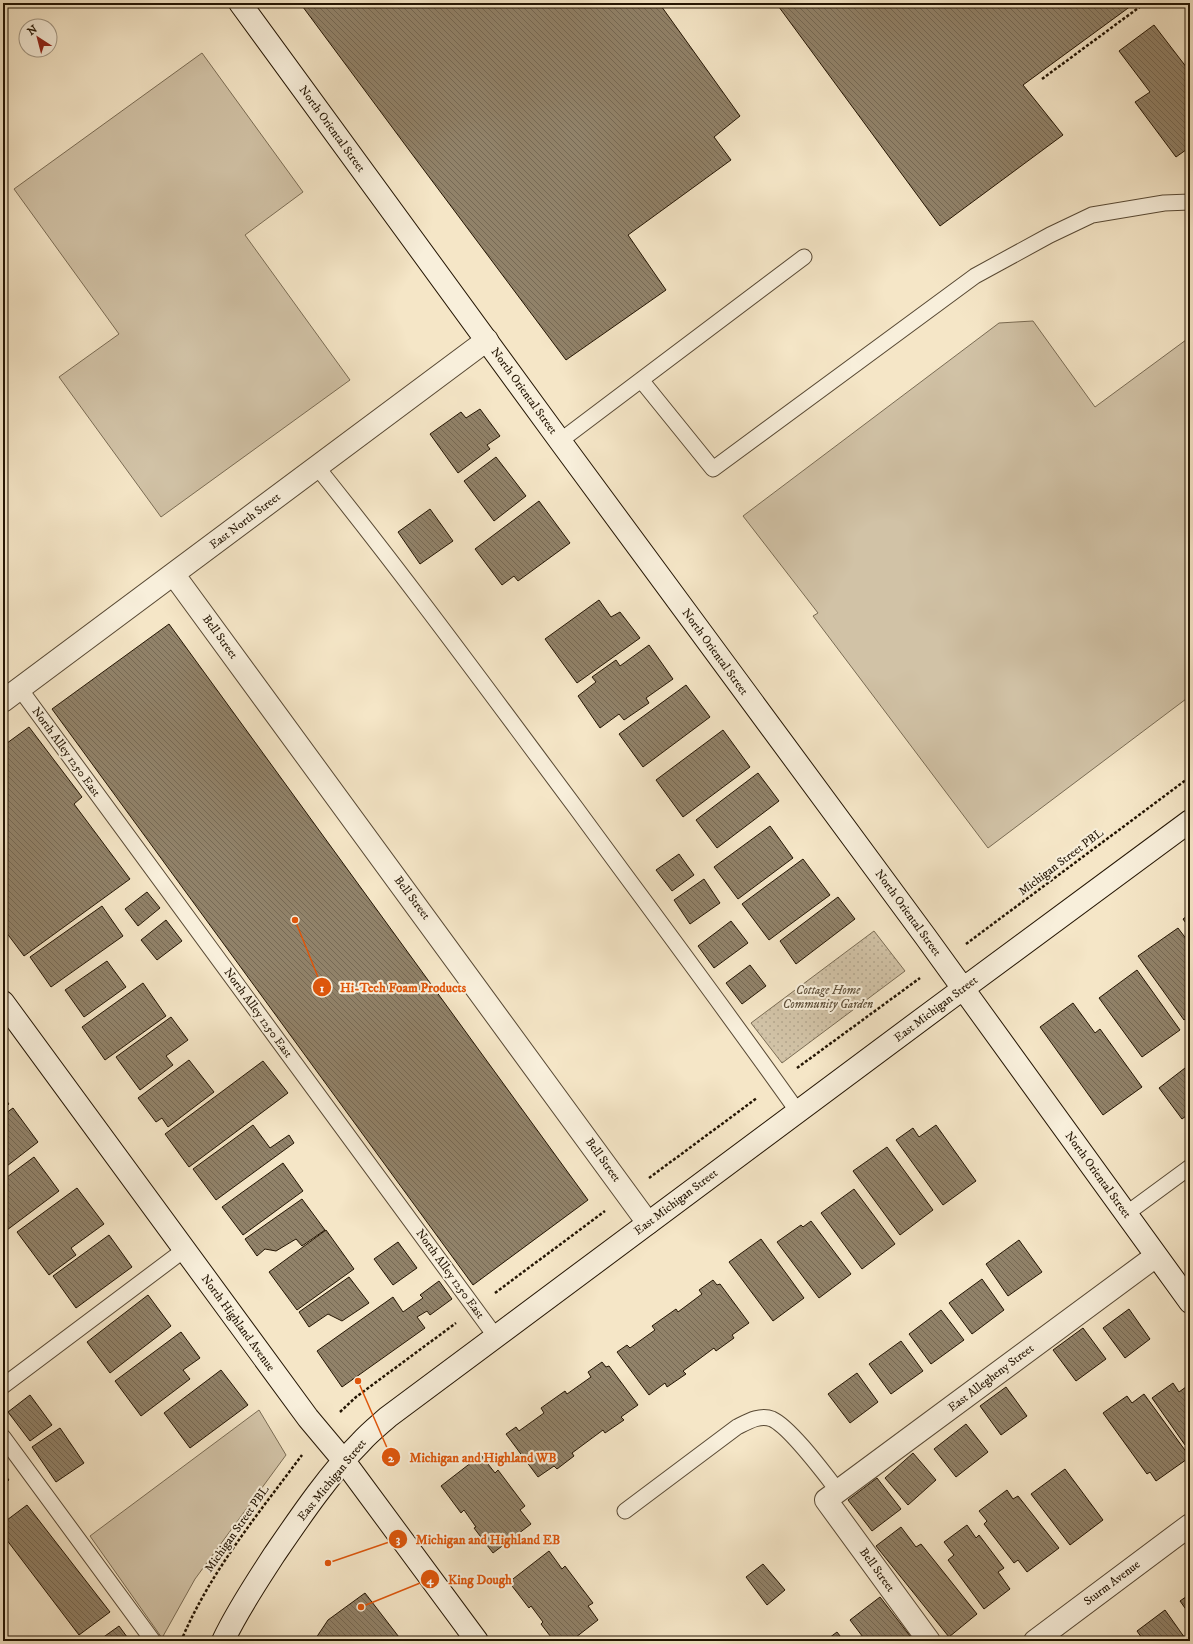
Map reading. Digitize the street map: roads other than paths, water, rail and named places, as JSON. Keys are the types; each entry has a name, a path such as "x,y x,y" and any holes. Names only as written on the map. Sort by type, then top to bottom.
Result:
{"street":[{"name":"North Oriental Street","path":"240,3 943,961 1190,1302"},
{"name":"East North Street","path":"12,695 486,340"},
{"name":"Bell Street","path":"174,575 648,1223"},
{"name":"East Michigan Street","path":"223,1641 242,1605 270,1561 299,1520 362,1440 388,1417 1190,821"},
{"name":"North Highland Avenue","path":"3,1002 184,1250 320,1433 344,1461 477,1641"},
{"name":"East Allegheny Street","path":"832,1495 1156,1256"},
{"name":"Bell Street","path":"832,1495 929,1641"},
{"name":"Sturm Avenue","path":"1035,1641 1190,1525"}],"lane":[{"path":"640,380 713,469 975,276 1050,235 1092,215 1164,204 1190,202"},
{"path":"560,441 804,257"},
{"path":"317,468 385,552 456,646 709,987 798,1112"},
{"name":"North Alley 1250 East","path":"12,695 496,1337"},
{"path":"1126,1214 1190,1167"},
{"path":"3,1386 184,1250"},
{"path":"625,1511 737,1426 758,1417 771,1418 786,1429 832,1495"},
{"path":"3,1437 153,1641"}],"place":[{"name":"Hi-Tech Foam Products","path":"295,920"},
{"name":"Michigan and Highland WB","path":"358,1381"},
{"name":"Michigan and Highland EB","path":"328,1563"},
{"name":"King Dough","path":"361,1607"}],"park label":[{"name":"Cottage Home Community Garden","path":"828,997"}]}
